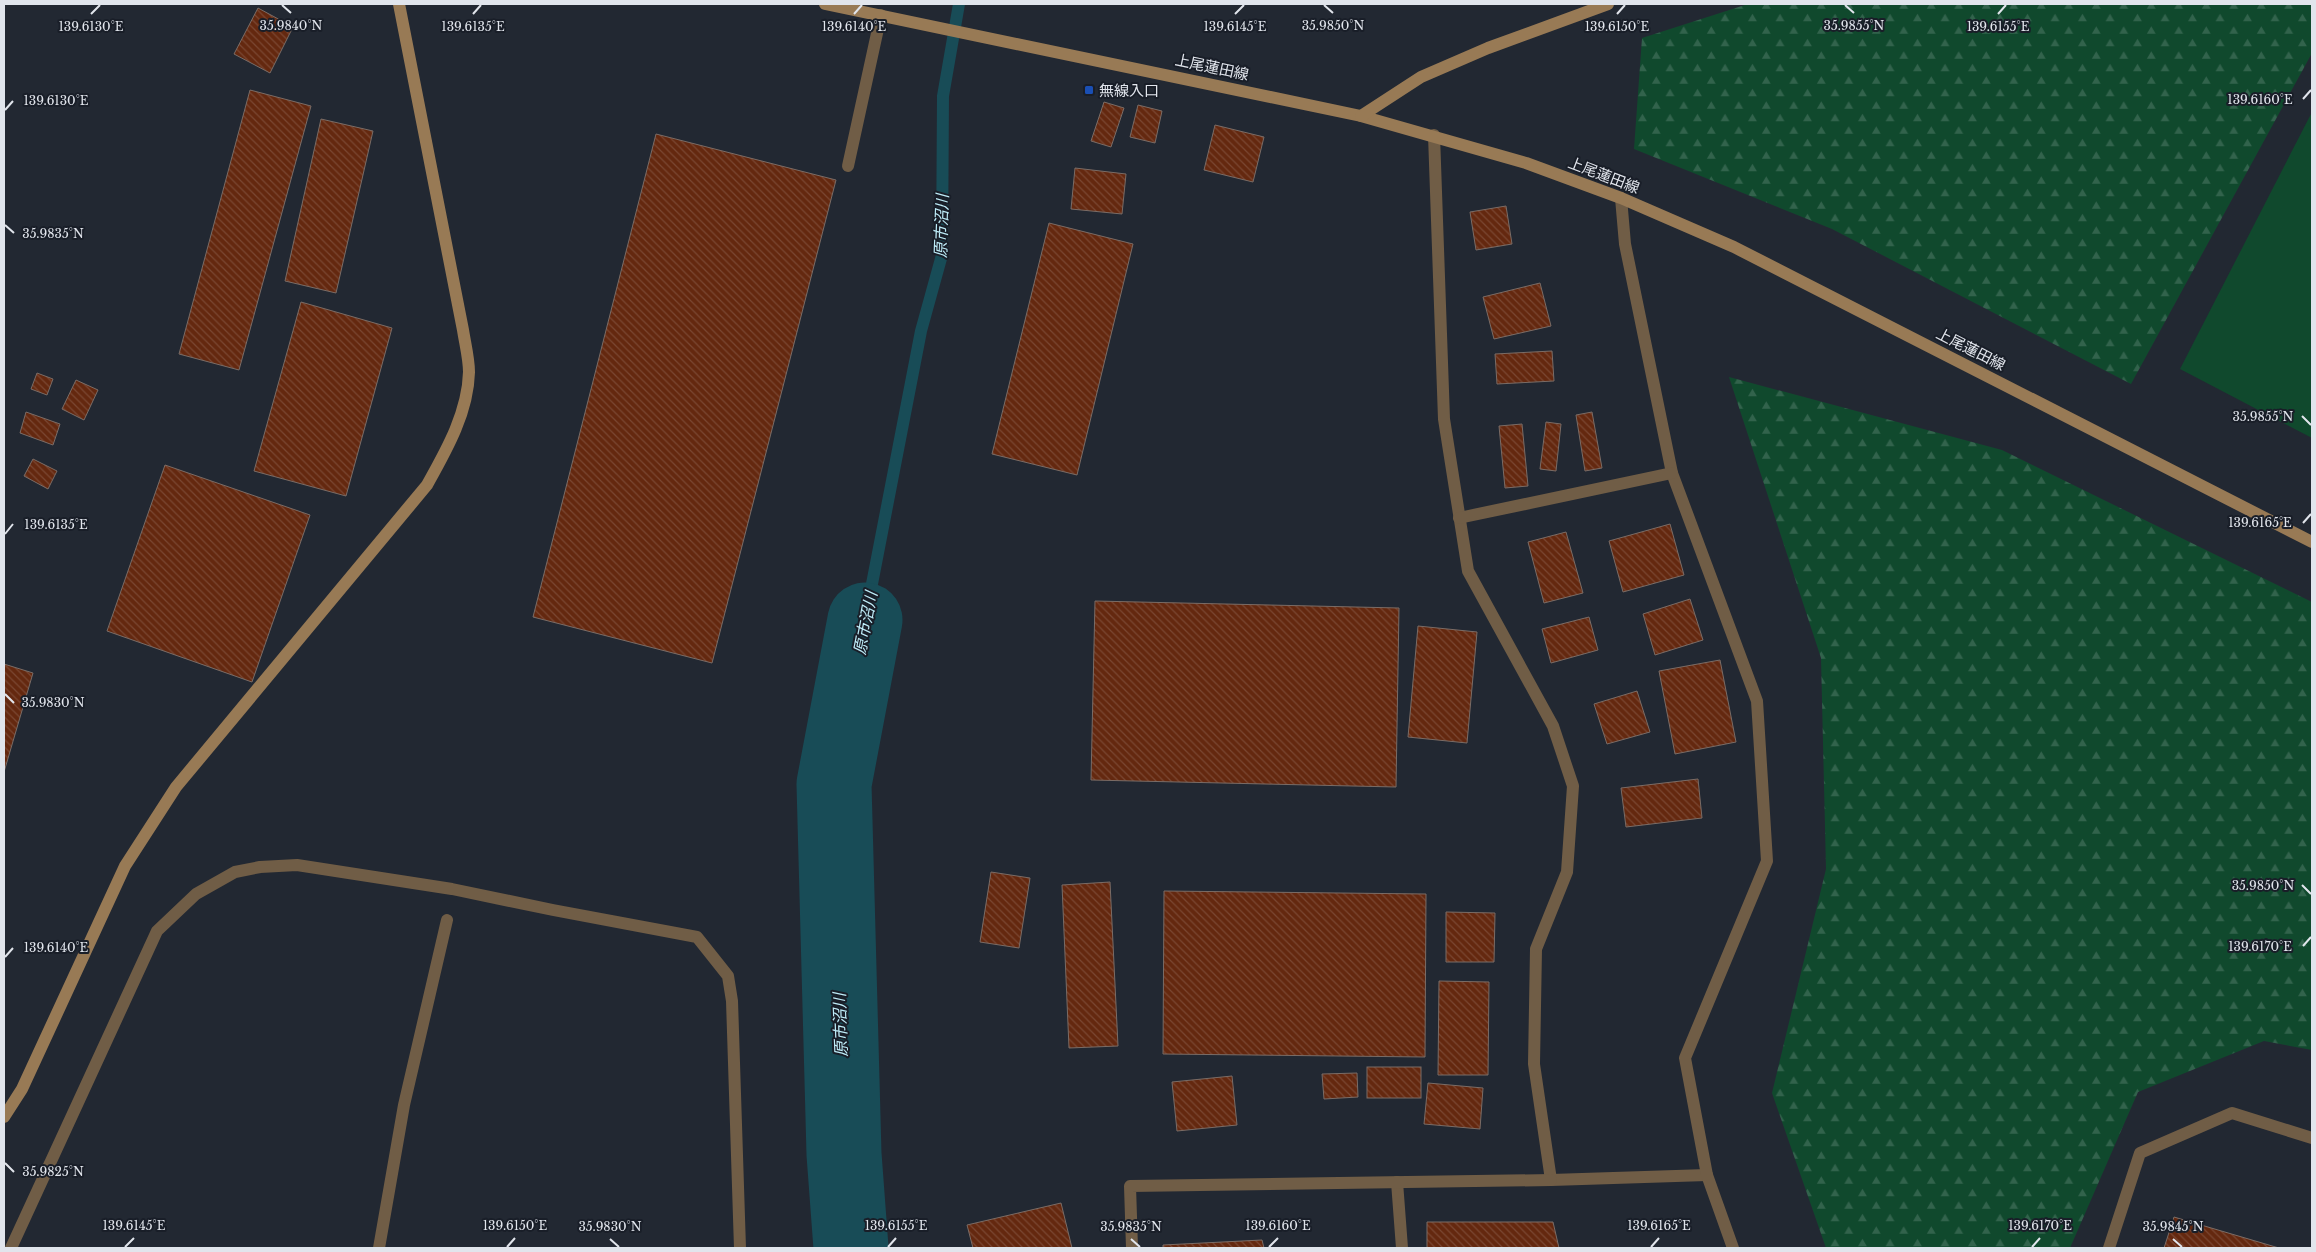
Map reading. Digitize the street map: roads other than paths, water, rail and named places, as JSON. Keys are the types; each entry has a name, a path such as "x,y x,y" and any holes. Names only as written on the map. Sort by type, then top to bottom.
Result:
{"main road":[{"path":"4,1117 22,1089 126,866 171,795 244,704 427,485 447,449 462,411 469,372 463,330 398,4"},
{"name":"上尾蓮田線","path":"825,4 981,35 1361,116 1434,135 1526,163 1621,198 1734,247 2312,542"},
{"path":"1361,116 1421,77 1488,48 1608,4"}],"street":[{"path":"848,166 881,15"},
{"path":"1434,135 1444,419 1468,571 1553,726 1573,786 1566,872 1536,949 1534,1064 1551,1180"},
{"path":"1621,198 1625,244 1672,473 1758,701 1768,861 1685,1058 1707,1176 1733,1248"},
{"path":"1459,518 1672,473"},
{"path":"11,1248 157,931 196,894 235,872 260,867 297,865 452,889 698,937 728,976 732,1001 740,1248"},
{"path":"379,1248 404,1105 447,920"},
{"path":"2109,1248 2140,1153 2232,1113 2312,1138"},
{"path":"1132,1248 1130,1186 1707,1176"},
{"path":"1397,1182 1402,1248"}],"waterway":[{"name":"原市沼川","path":"865,620 921,331 942,255 943,96 959,4"},
{"name":"原市沼川","path":"851,1248 844,1154 834,784 865,620"}],"place":[{"name":"無線入口","path":"1089,90"}]}
